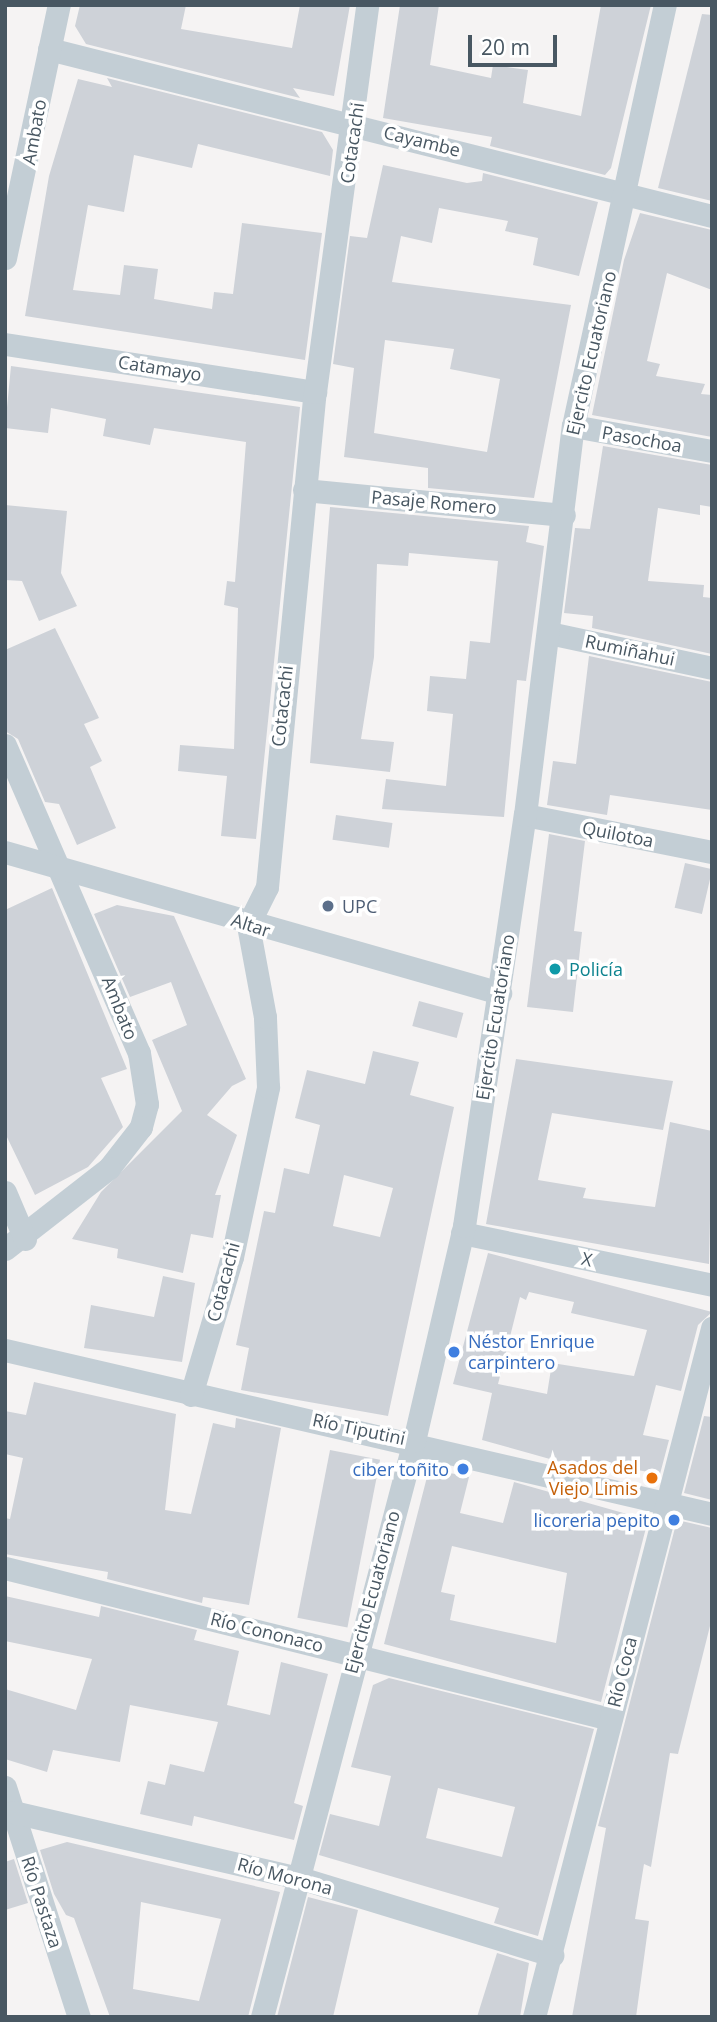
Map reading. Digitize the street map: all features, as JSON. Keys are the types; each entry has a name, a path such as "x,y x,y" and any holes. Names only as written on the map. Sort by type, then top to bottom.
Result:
{"street":[{"name":"Ambato","path":"5,258 16,173 59,5"},
{"name":"Cotacachi","path":"191,1395 232,1257 268,1087 265,1017 248,925 267,887 315,392 356,125 367,5"},
{"name":"Ejercito Ecuatoriano","path":"262,2017 300,1878 355,1653 414,1441 462,1233 525,815 573,426 628,194 665,5"},
{"name":"Cayambe","path":"49,49 712,216"},
{"name":"Catamayo","path":"5,344 315,392"},
{"name":"Pasochoa","path":"573,426 712,452"},
{"name":"Pasaje Romero","path":"304,490 564,515"},
{"name":"Rumiñahui","path":"549,633 712,668"},
{"name":"Ambato","path":"5,745 61,863 139,1053 147,1104 141,1127 110,1168 15,1244"},
{"name":"Quilotoa","path":"525,815 712,852"},
{"name":"Altar","path":"5,852 61,863 248,925 500,993"},
{"path":"5,1192 15,1244"},
{"name":"X","path":"462,1233 712,1285"},
{"name":"Río Coca","path":"534,2017 712,1328"},
{"name":"Río Tiputini","path":"5,1350 191,1395 414,1441 712,1514"},
{"name":"Río Cononaco","path":"5,1568 355,1653 610,1719"},
{"name":"Río Pastaza","path":"5,1787 79,2017"},
{"name":"Río Morona","path":"13,1812 300,1878 552,1955"}],"building":[{"path":"80,5 186,5 181,29 292,48 300,5 350,5 334,96 293,88 300,98 86,44 75,26"},
{"path":"400,5 439,5 430,65 491,78 493,65 528,70 523,103 581,116 601,5 651,5 611,168 605,175 490,146 492,137 383,118"},
{"path":"702,14 712,15 712,201 658,188"},
{"path":"107,78 322,132 333,150 330,176 198,144 192,168 134,155 124,212 88,205 73,290 120,295 124,265 158,269 154,299 212,309 214,292 233,294 242,223 322,233 305,360 25,316 49,176 78,79 112,87"},
{"path":"383,165 467,183 482,181 483,173 598,202 579,276 533,265 538,238 505,231 508,221 439,208 432,243 401,236 392,282 571,305 534,498 428,488 428,468 344,457 354,368 333,364 350,236 367,238","holes":["385,340 454,349 450,369 500,379 487,452 374,433"]},
{"path":"640,213 712,230 712,290 667,273 647,361 660,364 656,376 705,384 701,394 712,395 712,437 592,415 624,260"},
{"path":"11,366 300,407 256,839 221,836 227,776 178,771 180,745 234,749 238,608 224,605 227,581 235,582 246,442 154,428 150,445 103,436 106,419 51,408 48,433 5,428"},
{"path":"603,446 712,465 712,507 700,505 700,515 658,508 648,581 704,585 703,597 712,598 712,654 592,628 593,616 564,613 575,528 590,529"},
{"path":"5,505 67,511 61,573 77,606 39,621 22,581 5,580"},
{"path":"330,507 529,526 526,542 544,546 526,681 517,680 504,817 382,809 386,779 446,786 453,714 427,711 430,676 466,679 470,641 490,643 498,561 409,553 408,566 377,564 374,657 361,739 394,742 390,772 310,763"},
{"path":"55,628 99,718 84,724 102,761 90,767 116,828 77,845 59,804 45,802 18,739 5,731 5,650"},
{"path":"589,656 712,682 712,810 610,795 607,815 547,805 553,761 576,764"},
{"path":"336,815 392,823 389,848 333,840"},
{"path":"549,834 585,841 574,931 582,932 573,1012 527,1007"},
{"path":"685,863 712,869 702,914 675,908"},
{"path":"52,888 127,1069 101,1078 123,1127 88,1167 35,1195 5,1133 5,910"},
{"path":"117,905 174,916 246,1079 232,1086 207,1115 237,1135 215,1195 221,1195 213,1238 191,1234 183,1273 117,1258 118,1249 72,1239 101,1192 182,1111 152,1040 187,1025 171,982 130,997 94,914"},
{"path":"419,1001 463,1013 457,1038 412,1026"},
{"path":"373,1051 419,1062 410,1095 454,1107 388,1416 241,1390 249,1348 236,1345 264,1211 275,1213 284,1168 309,1174 320,1125 295,1118 307,1070 365,1084","holes":["344,1175 393,1188 380,1237 333,1226"]},
{"path":"516,1059 673,1081 663,1130 552,1113 538,1180 586,1188 583,1198 655,1207 670,1122 712,1131 709,1264 486,1224"},
{"path":"488,1253 712,1312 698,1325 681,1391 656,1385 643,1435 669,1440 660,1474 609,1465 607,1475 482,1440 492,1393 453,1384","holes":["529,1292 574,1302 571,1313 647,1330 634,1376 552,1363 547,1394 498,1384 520,1297 526,1300"]},
{"path":"163,1276 195,1283 182,1362 84,1348 91,1305 154,1317"},
{"path":"34,1382 176,1414 165,1510 191,1514 213,1423 235,1428 236,1418 281,1428 249,1605 203,1597 202,1603 107,1579 108,1572 5,1554 5,1518 10,1519 23,1458 5,1454 5,1411 26,1415"},
{"path":"704,1416 712,1417 712,1500 684,1493"},
{"path":"330,1450 380,1460 347,1628 297,1618"},
{"path":"436,1470 469,1477 460,1513 503,1523 514,1482 648,1520 601,1702 384,1644 427,1477","holes":["452,1546 567,1573 556,1643 450,1620 455,1595 441,1592"]},
{"path":"677,1520 712,1528 712,1618 678,1754 670,1753 651,1867 644,1864 635,1919 649,1921 636,2017 572,2017 606,1828 598,1826"},
{"path":"5,1596 99,1617 101,1606 197,1630 194,1640 239,1651 227,1705 270,1715 281,1662 328,1674 294,1803 303,1806 294,1840 194,1816 192,1826 140,1814 148,1781 165,1785 170,1764 204,1772 218,1722 130,1705 120,1762 53,1750 47,1772 5,1759 5,1689 76,1710 92,1659 5,1641"},
{"path":"389,1678 594,1729 538,1936 494,1923 499,1908 319,1855 330,1814 379,1826 391,1776 351,1767 373,1685","holes":["438,1788 515,1807 502,1857 426,1838"]},
{"path":"67,1842 280,1892 248,2017 110,2017 74,1918 66,1915 54,1894 40,1850","holes":["141,1902 221,1919 199,2001 133,1989"]},
{"path":"14,1859 28,1903 5,1910 5,1862"},
{"path":"308,1897 358,1910 333,2017 277,2017"},
{"path":"497,1953 529,1963 520,2017 477,2017"}],"place":[{"name":"UPC","path":"328,906"},
{"name":"Policía","path":"555,969"},
{"name":"Néstor Enrique carpintero","path":"454,1352"},
{"name":"ciber toñito","path":"463,1469"},
{"name":"Asados del Viejo Limis","path":"652,1478"},
{"name":"licoreria pepito","path":"674,1520"}]}
